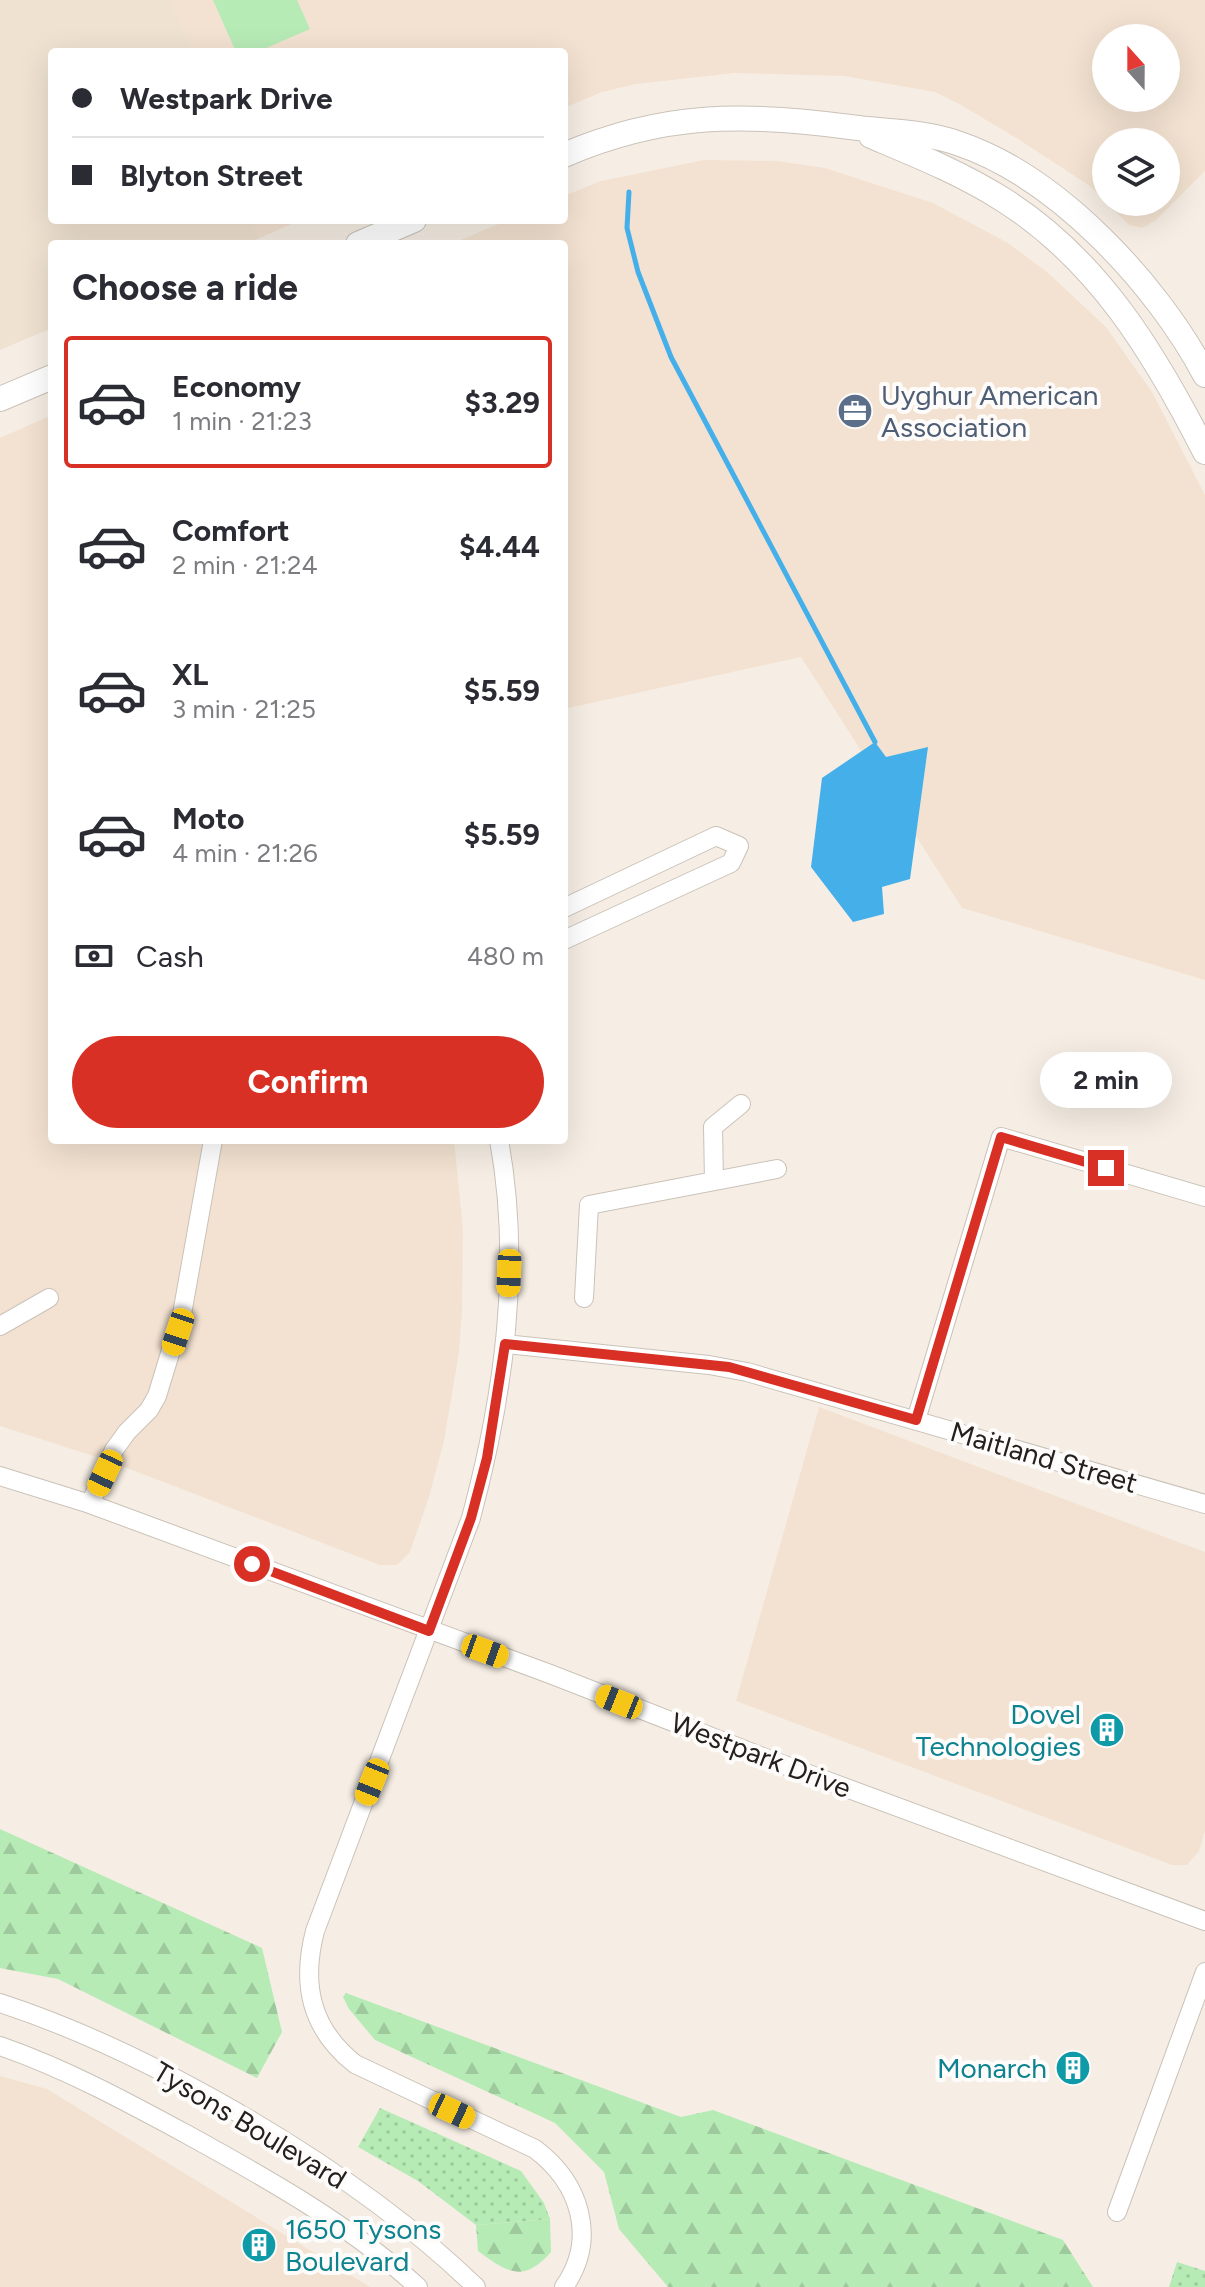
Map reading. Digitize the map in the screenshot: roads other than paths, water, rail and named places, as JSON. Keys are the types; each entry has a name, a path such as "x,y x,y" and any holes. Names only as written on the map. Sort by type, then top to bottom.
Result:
{"main road":[{"path":"568,154 650,127 742,116 927,135 956,142 985,153 1044,190 1096,234 1134,274 1178,331 1205,375"},
{"path":"850,127 971,180 1015,207 1070,254 1097,280 1145,343 1205,452"},
{"path":"367,240 405,224"},
{"path":"0,399 48,379"}],"street":[{"path":"568,906 716,836 739,846 731,863 568,938"},
{"path":"714,1181 713,1127 741,1104"},
{"path":"916,1420 1001,1137 1205,1197"},
{"path":"90,1504 114,1450 149,1410 157,1396 182,1314 212,1144"},
{"path":"499,1144 507,1210 509,1273 505,1344 487,1458 471,1518 320,1915 312,1943 310,1993 316,2015 339,2051 370,2072 535,2149 551,2161 565,2178 578,2206 582,2237 578,2257 564,2287"},
{"path":"584,1298 589,1205 777,1169"},
{"path":"0,1326 49,1298"},
{"name":"Maitland Street","path":"505,1344 729,1367 1205,1504"},
{"name":"Westpark Drive","path":"0,1476 90,1504 1205,1921"},
{"path":"1117,2212 1205,1972"},
{"name":"Tysons Boulevard","path":"0,2003 65,2026 182,2080 283,2139 366,2195 438,2250 476,2287"},
{"name":"Tysons Boulevard","path":"0,2046 57,2068 250,2169 323,2214 418,2287"}],"water":[{"path":"875,742 886,757 928,747 910,879 882,887 884,914 853,922 811,867 822,778"}],"waterway":[{"path":"629,192 627,228 638,272 671,357 875,742"}],"place":[{"name":"Uyghur American Association","path":"855,411"},
{"name":"Dovel Technologies","path":"1107,1730"},
{"name":"Monarch","path":"1073,2068"},
{"name":"1650 Tysons Boulevard","path":"259,2245"}]}
